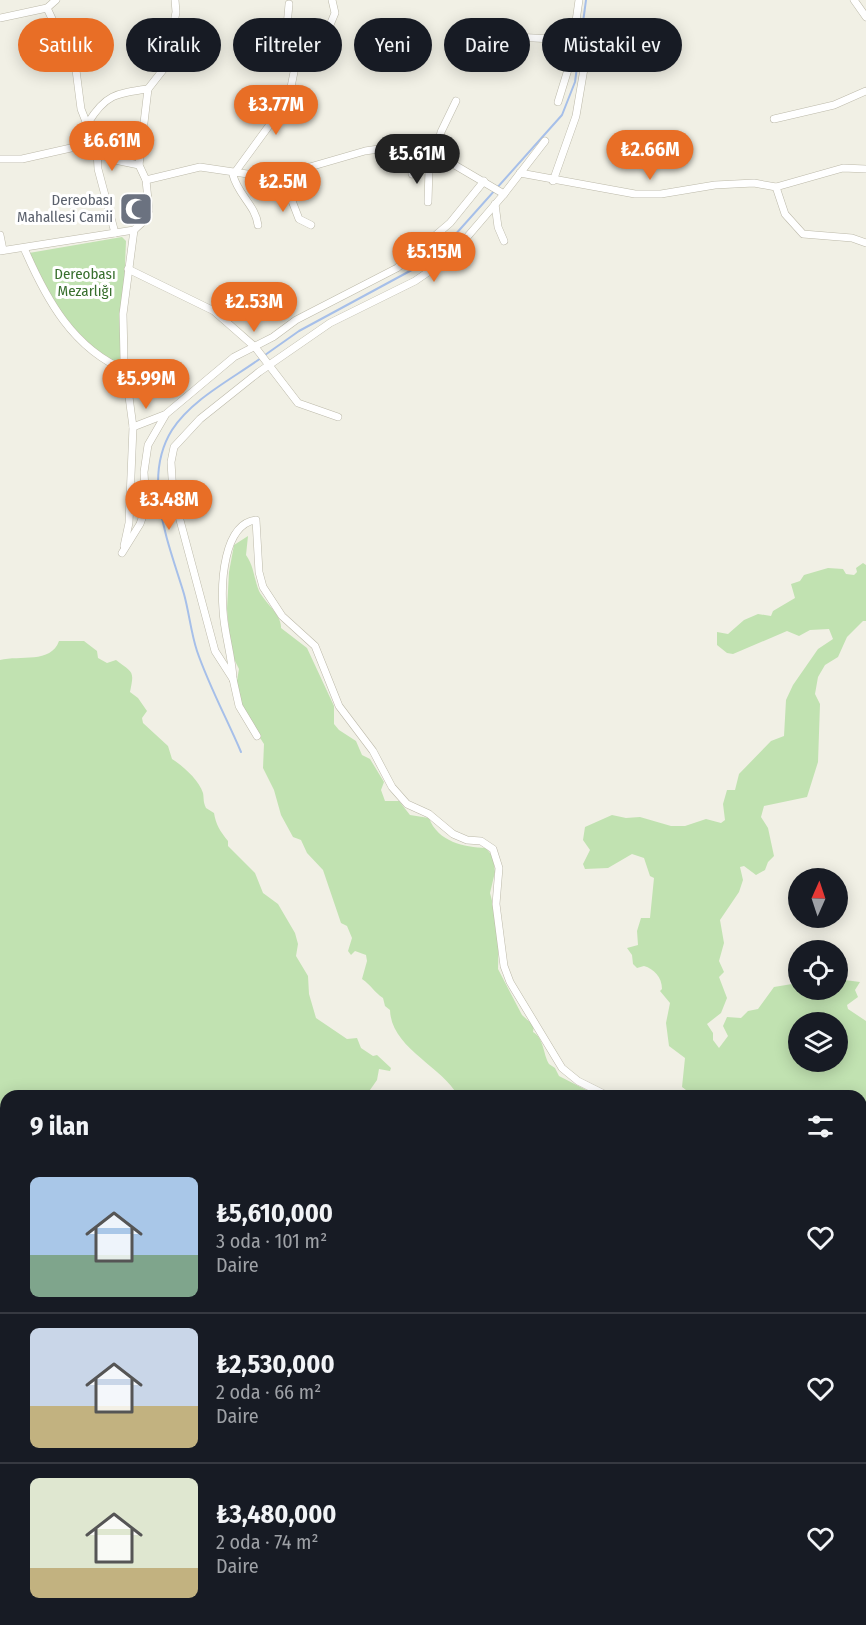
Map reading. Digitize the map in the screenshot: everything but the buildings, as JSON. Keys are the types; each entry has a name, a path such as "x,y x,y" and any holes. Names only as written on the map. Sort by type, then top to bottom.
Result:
{"street":[{"path":"0,18 47,8 56,0"},
{"path":"0,235 1,250 24,248 134,230 146,220 149,210 146,180 139,165 148,89 166,66 176,12 175,0"},
{"path":"332,0 335,13 333,18"},
{"path":"576,18 579,0"},
{"path":"854,0 866,17"},
{"path":"288,18 289,4"},
{"path":"47,8 76,70 78,96 95,147 98,169 115,232"},
{"path":"258,225 257,215 235,184 235,170 282,108 294,77 293,72"},
{"path":"558,102 568,72"},
{"path":"553,181 576,116 583,72"},
{"path":"87,123 97,107 108,97 148,89"},
{"path":"774,119 834,105 866,91"},
{"path":"436,154 441,132 456,101"},
{"path":"233,679 215,651 178,515 171,462 174,447 188,431 271,364 330,324 415,281 450,257 504,194 544,141"},
{"path":"146,180 200,167 235,170 261,176 282,175 365,151 406,145 436,154 504,194"},
{"path":"0,159 22,159 95,147 110,159 139,165"},
{"path":"412,174 445,159"},
{"path":"428,202 429,168"},
{"path":"520,173 553,181 636,194 661,194 715,185 754,183 776,188 843,168 866,169"},
{"path":"282,175 299,219 311,225"},
{"path":"133,427 166,414 234,357 296,320 398,268 450,223 484,181"},
{"path":"776,188 784,214 803,234 852,238 866,243"},
{"path":"495,204 498,227 504,242"},
{"path":"134,230 123,314 126,371 133,427 129,523 122,553 140,524 146,507 144,472 148,446 166,414"},
{"path":"24,248 43,292 56,312 106,363 126,371"},
{"path":"128,269 214,310 255,346 298,402 338,417"},
{"path":"257,736 239,706 222,609 224,564 228,549 240,528 256,520 259,572 263,587 282,616 315,646 339,706 373,750 392,787 407,804 429,814 453,834 468,840 481,841 493,849 498,868 496,904 504,966 510,982 562,1068 578,1081 596,1090"}],"green space":[{"name":"Dereobası Mezarlığı","path":"122,237 126,241 121,363 115,365 86,341 54,302 29,253"},
{"path":"248,536 246,555 259,591 279,618 281,628 307,648 334,706 334,724 356,741 362,755 370,759 384,782 381,790 385,801 399,801 410,815 429,818 433,826 445,838 469,846 486,848 493,857 495,872 490,893 499,928 498,969 522,1015 534,1026 533,1032 541,1042 549,1064 555,1068 559,1076 586,1090 454,1090 408,1046 399,1035 383,998 362,979 367,961 366,955 355,951 351,955 348,951 352,938 347,926 341,923 323,870 307,853 301,840 293,837 281,815 274,790 263,768 264,744 241,709 236,686 239,669 231,653 227,609 229,572 234,545"},
{"path":"863,563 866,565 866,621 863,621 847,637 838,657 825,665 818,677 815,694 820,704 818,762 807,797 764,806 761,817 768,828 774,856 768,862 765,870 756,875 744,866 740,867 743,880 739,892 720,920 724,943 719,961 724,972 719,977 727,998 721,1013 707,1024 719,1048 728,1036 723,1026 727,1017 741,1018 748,1011 758,1009 774,987 788,985 788,1000 848,1000 848,980 860,982 855,990 858,997 847,1005 848,1009 866,1021 866,1090 686,1090 682,1087 685,1058 669,1046 666,1023 670,1003 660,991 661,981 651,969 644,966 637,968 627,948 638,945 637,931 641,918 650,918 654,878 650,876 644,858 632,854 608,868 585,869 583,864 590,850 583,840 585,827 612,815 626,818 640,817 671,826 685,826 706,819 721,823 725,820 723,804 727,790 735,790 739,774 771,741 784,736 786,700 793,685 818,649 833,639 829,629 810,630 799,636 787,631 733,654 727,653 717,645 717,632 728,634 744,620 758,614 771,616 773,611 795,598 791,584 800,581 804,575 828,568 843,569 846,574 854,575 857,572 856,568"},
{"path":"59,641 84,641 97,651 98,658 107,663 116,660 131,672 130,692 138,698 147,711 142,718 143,723 168,746 172,759 186,769 198,783 206,808 214,813 219,828 228,841 228,846 255,873 263,893 278,904 295,933 298,944 296,956 308,976 309,994 316,1018 347,1039 357,1038 361,1048 373,1056 377,1055 391,1068 390,1071 379,1069 377,1080 370,1090 0,1090 0,660 42,656 55,648"}],"waterway":[{"path":"265,355 299,331 421,265 454,236 562,115 575,82 586,0"},
{"path":"241,752 207,677 195,644 184,594 165,533 158,490 159,469 163,449 180,419 201,399 261,358"}],"place":[{"name":"Dereobası Mahallesi Camii","path":"136,209"}]}
